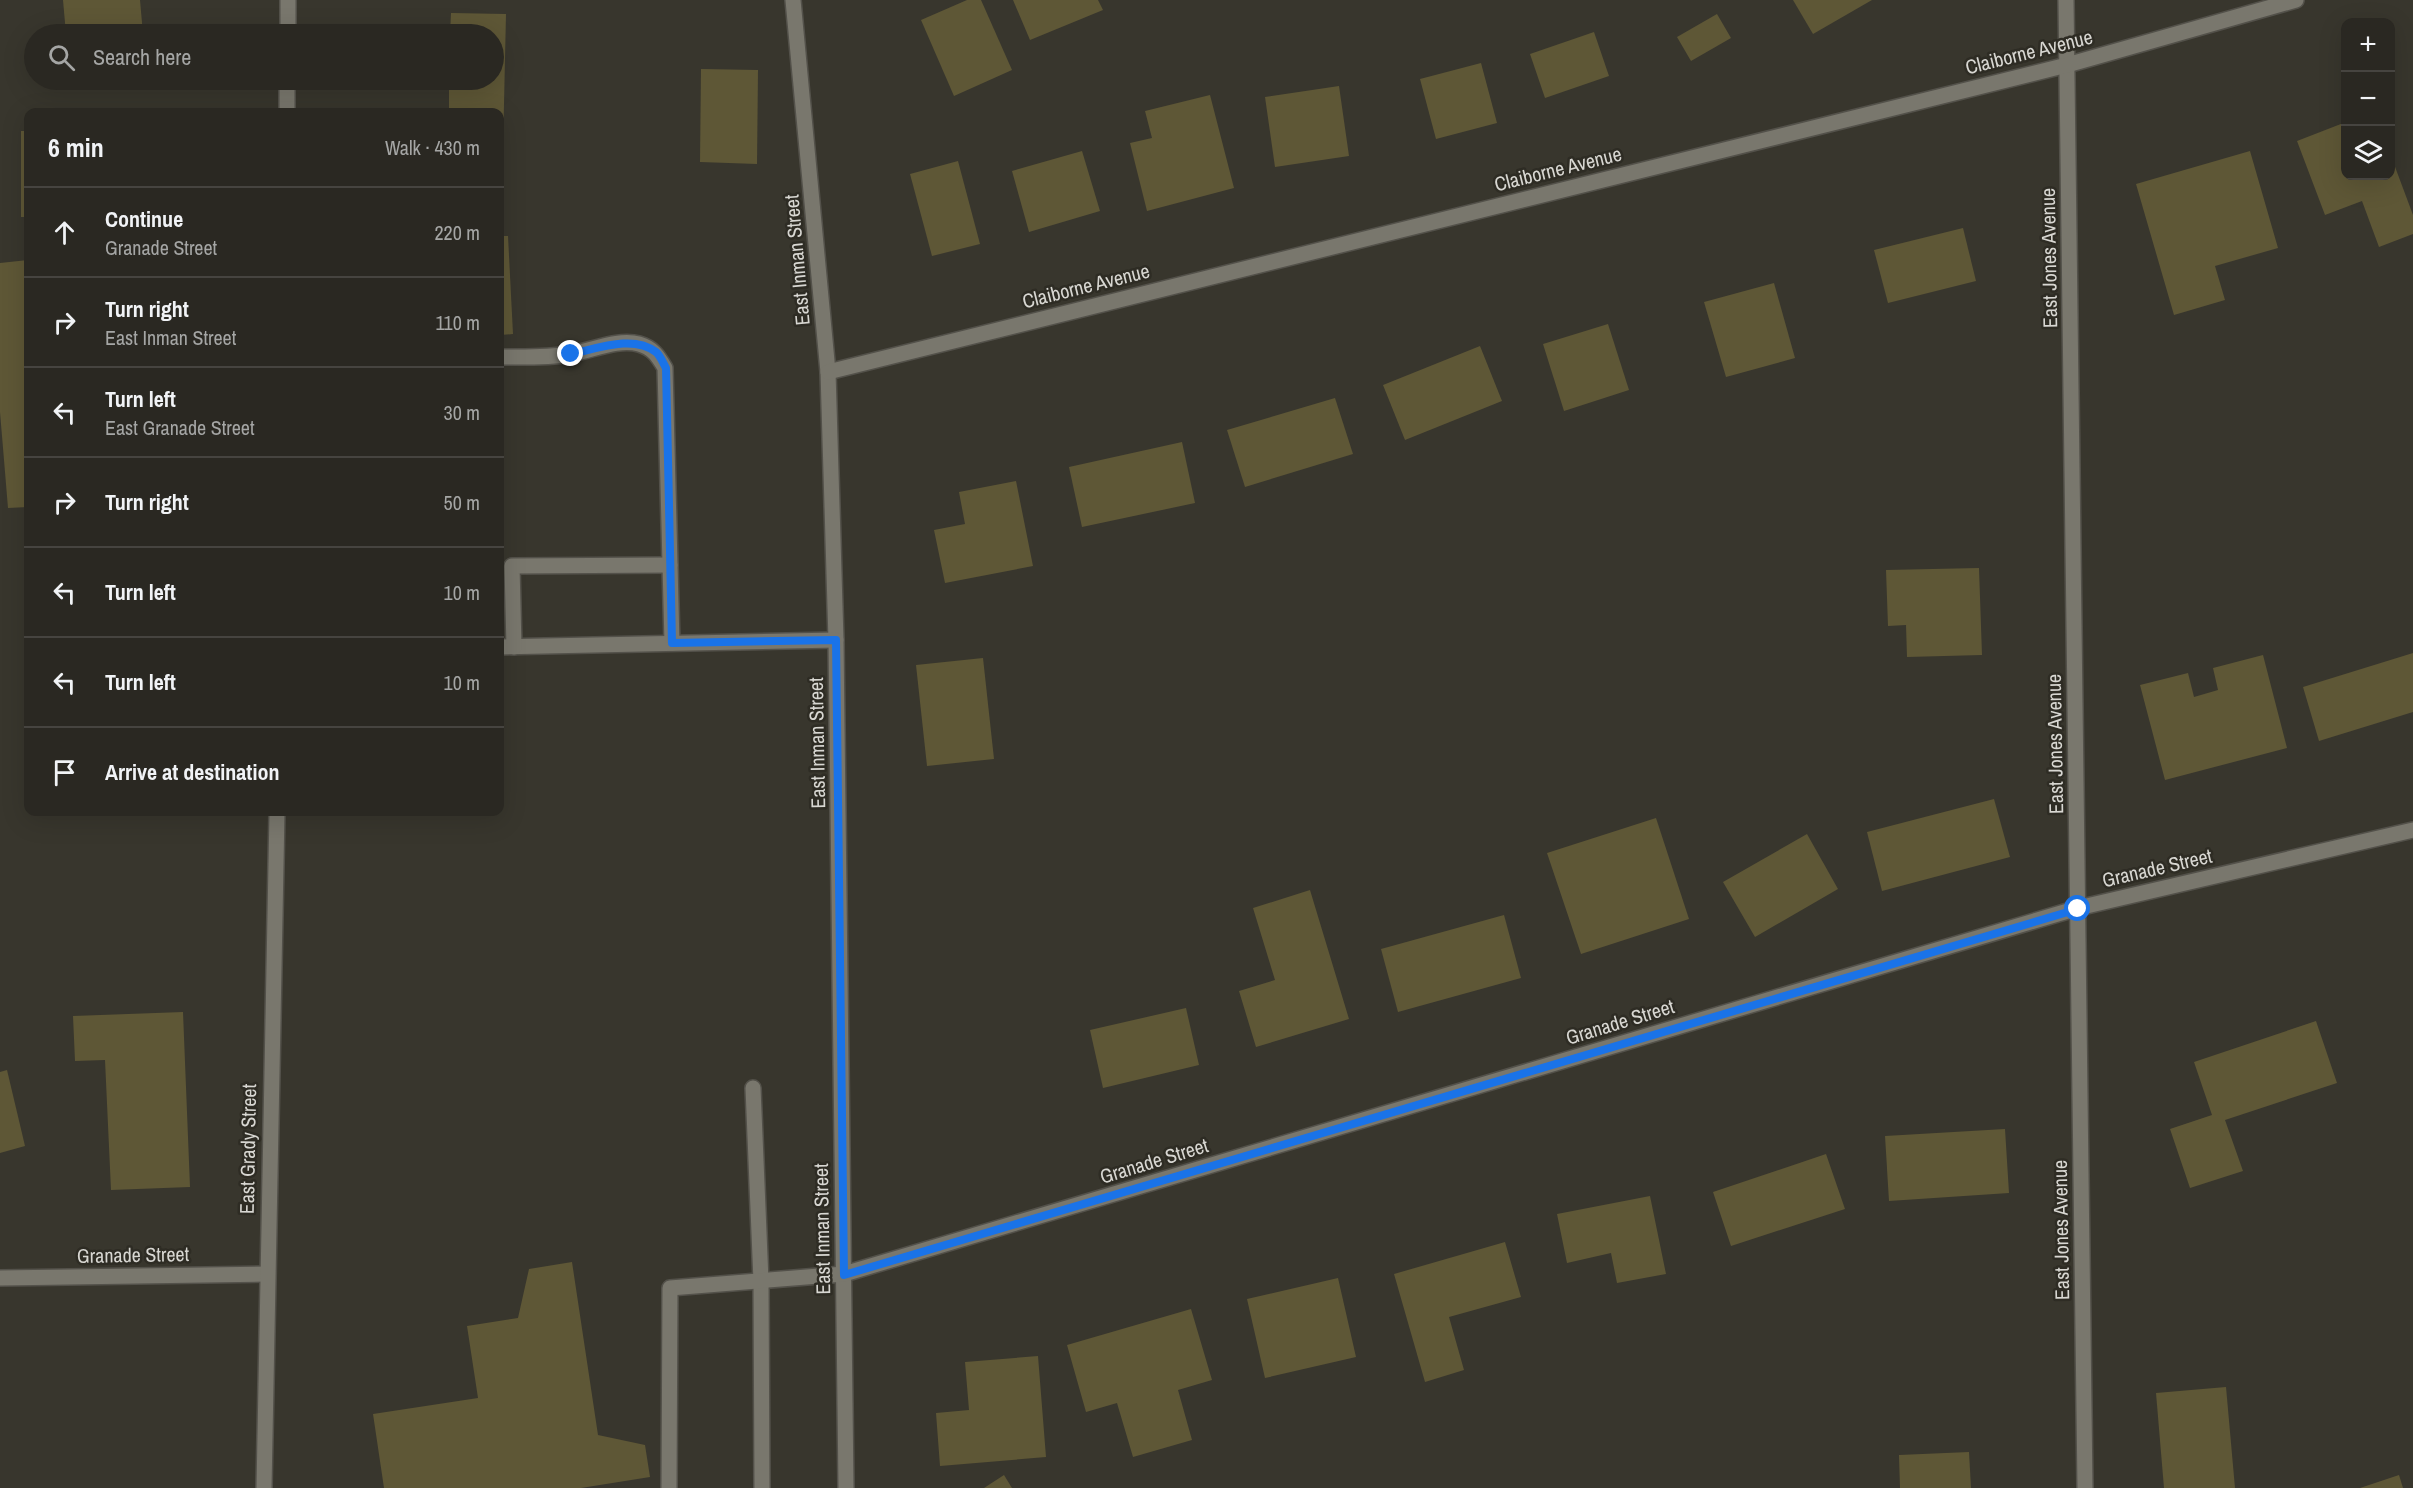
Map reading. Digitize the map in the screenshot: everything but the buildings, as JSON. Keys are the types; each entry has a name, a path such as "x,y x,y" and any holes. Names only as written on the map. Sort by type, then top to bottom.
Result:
{"street":[{"path":"288,0 288,24"},
{"name":"East Inman Street","path":"793,0 828,372 836,640 846,1488"},
{"name":"East Jones Avenue","path":"2066,0 2085,1488"},
{"name":"Claiborne Avenue","path":"828,372 2067,64 2296,0"},
{"path":"287,90 287,108"},
{"path":"504,357 546,357 637,344 656,352 666,368 672,643"},
{"path":"670,565 506,566 507,647 836,640"},
{"name":"East Grady Street","path":"264,1488 277,816"},
{"name":"Granade Street","path":"669,1488 669,1288 844,1275 2078,909 2413,830"},
{"path":"753,1088 761,1281 762,1488"},
{"name":"Granade Street","path":"0,1278 267,1274"}],"route":[{"path":"571,354 615,344 637,344 656,352 666,368 672,643 836,640 844,1275 2078,909"}]}
